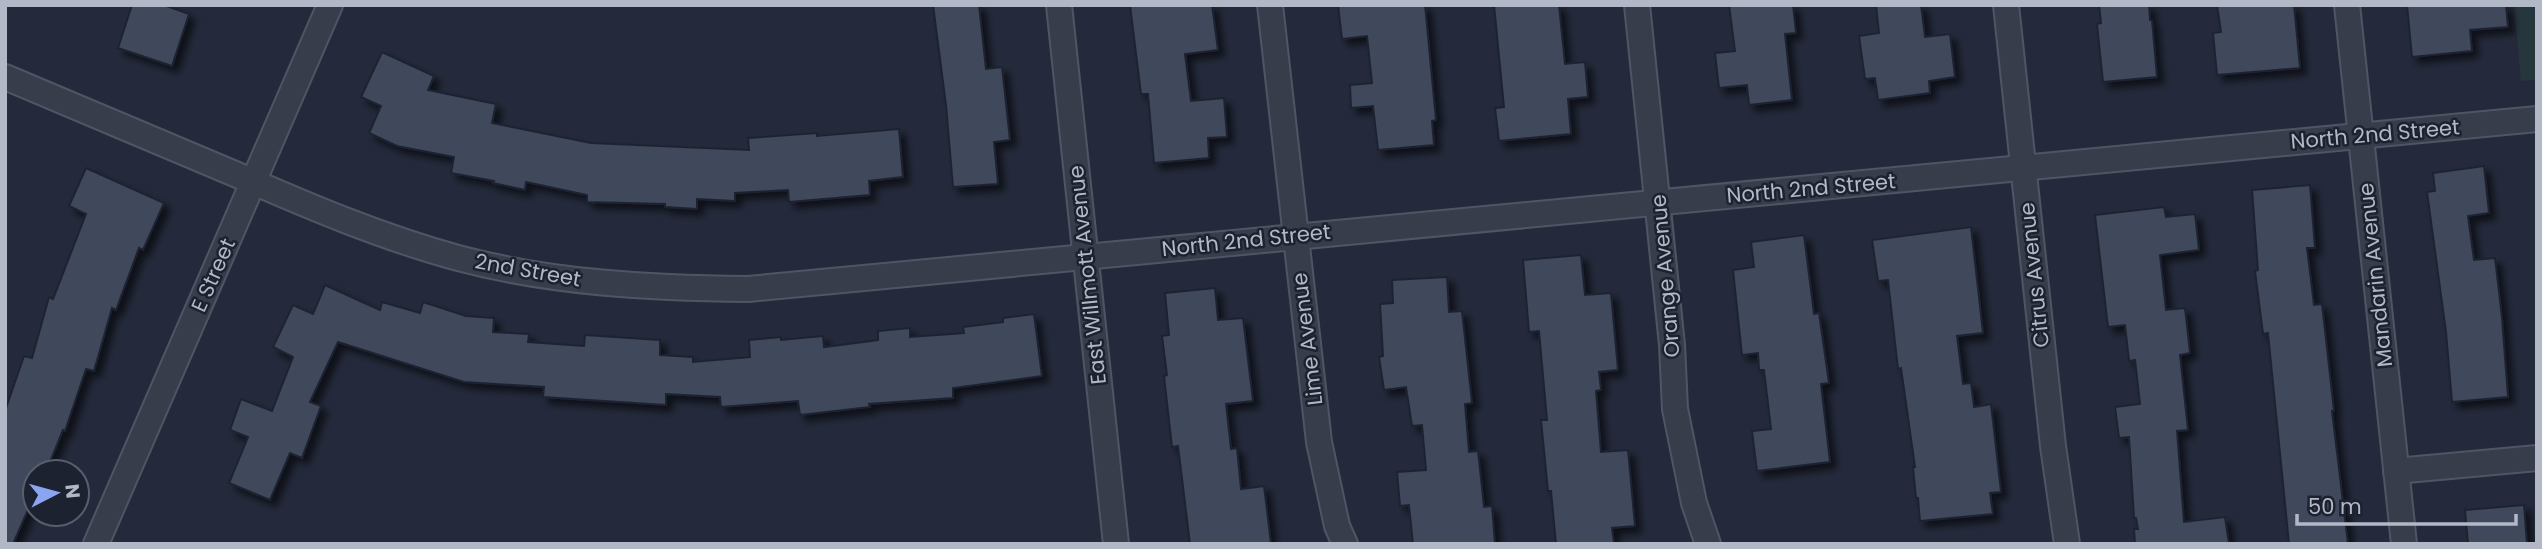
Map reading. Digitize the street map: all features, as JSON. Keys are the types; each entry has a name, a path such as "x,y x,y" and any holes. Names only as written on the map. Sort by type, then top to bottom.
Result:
{"street":[{"name":"E Street","path":"96,544 330,5"},
{"name":"East Willmott Avenue","path":"1059,5 1116,544"},
{"name":"Lime Avenue","path":"1270,5 1319,442 1337,526 1345,544"},
{"name":"Orange Avenue","path":"1637,5 1672,345 1675,409 1694,503 1708,544"},
{"name":"Citrus Avenue","path":"2006,5 2053,446 2067,544"},
{"name":"Mandarin Avenue","path":"2347,5 2404,544"},
{"name":"2nd Street","path":"5,76 359,227 460,258 527,272 626,286 748,289 1085,256"},
{"name":"North 2nd Street","path":"1085,256 2537,119"},
{"path":"2396,471 2537,458"}],"shaded area":[{"path":"2514,5 2537,5 2537,80 2521,81"}],"building":[{"path":"132,5 164,5 189,14 172,66 118,48"},
{"path":"933,5 979,5 986,69 1002,67 1010,140 994,142 998,184 953,187"},
{"path":"1130,5 1212,5 1218,50 1185,54 1191,101 1224,98 1227,137 1208,138 1209,158 1154,163 1148,94 1141,94"},
{"path":"1338,5 1425,5 1436,120 1432,121 1434,145 1378,150 1373,106 1351,108 1350,85 1372,83 1367,36 1342,39"},
{"path":"1494,5 1559,5 1565,64 1585,62 1588,97 1568,99 1571,134 1499,141 1495,108 1504,107"},
{"path":"1729,5 1793,5 1796,33 1785,34 1792,100 1749,105 1747,85 1719,88 1715,53 1735,51"},
{"path":"1876,5 1921,5 1925,37 1950,34 1955,77 1929,81 1930,93 1878,100 1875,78 1865,79 1859,36 1879,33"},
{"path":"2099,5 2149,5 2157,77 2103,82 2097,24 2101,23"},
{"path":"2217,5 2294,5 2300,68 2217,75 2213,33 2221,32"},
{"path":"2407,5 2506,5 2508,27 2470,30 2472,51 2412,57"},
{"path":"382,52 434,76 428,90 496,104 492,123 591,143 749,150 748,138 817,133 817,136 899,129 903,177 869,181 870,195 789,202 788,190 735,193 735,201 697,199 697,209 665,207 665,204 587,202 587,195 526,182 525,190 451,173 454,157 397,146 369,133 381,106 361,97"},
{"path":"2484,166 2489,213 2468,216 2474,260 2495,258 2508,397 2452,402 2446,332 2427,192 2435,191 2433,173"},
{"path":"86,168 164,203 143,250 139,248 116,310 112,308 94,371 86,369 65,431 63,430 52,458 21,458 21,526 13,544 5,544 5,411 24,356 32,358 49,297 53,299 86,214 69,206"},
{"path":"2310,185 2315,248 2307,248 2314,305 2322,304 2348,544 2289,544 2268,333 2263,334 2255,271 2258,270 2252,190"},
{"path":"2164,207 2166,217 2195,214 2199,250 2160,255 2166,310 2185,308 2190,353 2180,355 2188,430 2177,431 2184,522 2225,517 2229,544 2135,544 2134,529 2138,529 2134,518 2129,437 2119,438 2115,407 2140,404 2135,360 2129,361 2125,325 2108,327 2095,215"},
{"path":"1971,227 1983,333 1957,336 1963,384 1971,383 1974,407 1991,404 2001,492 1990,493 1993,514 1920,521 1915,467 1901,368 1898,369 1888,280 1878,281 1872,240"},
{"path":"1804,235 1814,314 1819,313 1829,383 1821,384 1830,462 1757,471 1752,431 1771,429 1764,370 1759,370 1758,353 1742,355 1733,270 1754,267 1751,242"},
{"path":"1581,255 1585,295 1611,293 1618,370 1599,372 1601,390 1596,391 1601,452 1628,450 1635,526 1612,528 1614,544 1556,544 1541,420 1547,420 1539,331 1529,332 1523,260"},
{"path":"1447,277 1449,312 1462,311 1472,403 1465,404 1469,452 1478,451 1484,507 1492,506 1495,544 1413,544 1409,505 1400,506 1397,472 1426,470 1422,425 1412,426 1406,387 1384,390 1379,357 1383,356 1380,304 1393,303 1392,280"},
{"path":"325,285 380,310 382,302 420,313 423,302 466,316 494,318 493,332 529,334 528,342 584,346 585,335 660,340 660,355 693,357 693,362 750,357 749,340 823,336 824,347 878,340 878,331 910,328 910,337 964,333 963,327 1003,322 1003,318 1034,314 1042,376 953,388 953,398 869,404 870,407 800,415 798,401 721,407 720,397 666,394 666,405 543,397 544,387 464,382 338,342 310,402 321,406 302,458 290,453 270,500 229,483 248,437 230,430 241,399 272,411 293,357 273,347 293,305 313,314"},
{"path":"1215,288 1218,320 1243,318 1253,401 1226,404 1231,449 1237,448 1241,489 1264,486 1271,544 1190,544 1178,446 1172,447 1164,376 1167,375 1162,336 1169,335 1165,293"},
{"path":"2524,505 2527,544 2468,544 2465,510"}]}
